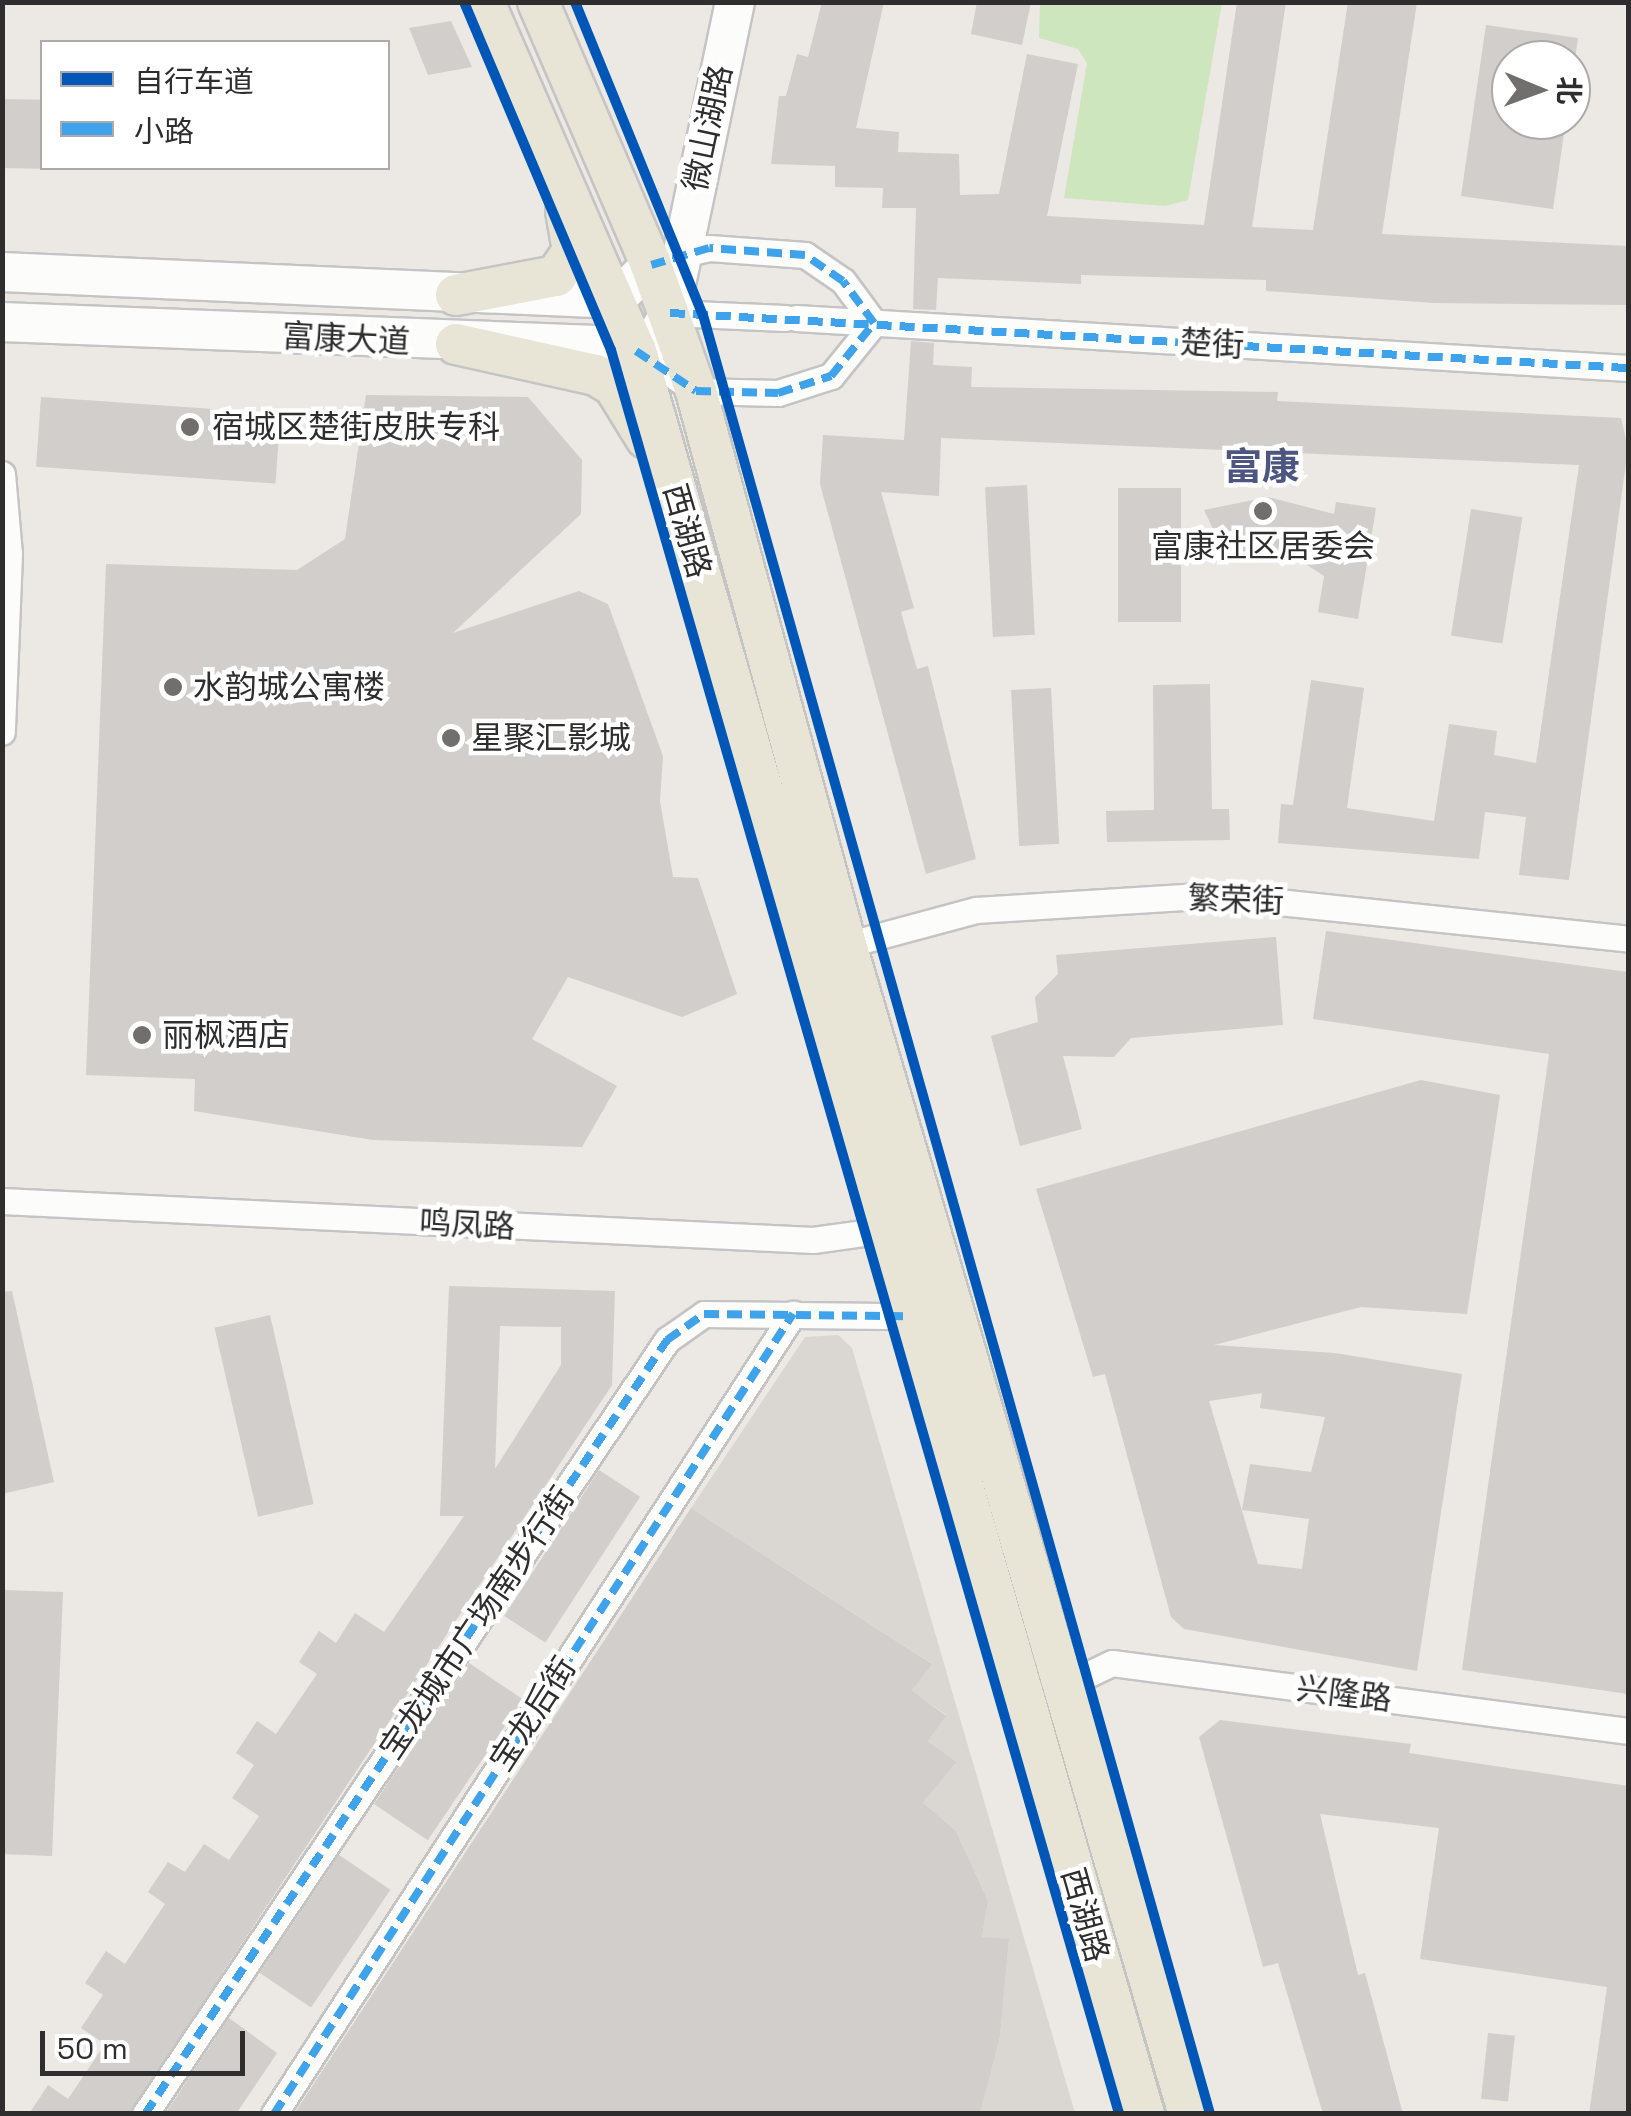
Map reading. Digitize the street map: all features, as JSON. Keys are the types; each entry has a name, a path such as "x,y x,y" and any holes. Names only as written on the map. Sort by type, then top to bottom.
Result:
{"main road":[{"name":"西湖路","path":"484,2 636,351 884,1232 1144,2114"},
{"name":"西湖路","path":"538,2 667,258 670,313 696,391 846,945 1189,2114"},
{"path":"456,295 543,282 569,264 572,230 531,109"},
{"path":"456,344 574,366 614,386 684,520"}],"street":[{"name":"微山湖路","path":"667,258 735,2"},
{"path":"616,298 667,258 817,259 874,323 831,376 808,388 696,391 636,351 656,341 670,313"},
{"name":"富康大道","path":"2,272 456,295 616,298"},
{"name":"楚街","path":"670,313 1628,368"},
{"name":"富康大道","path":"2,322 636,351"},
{"path":"2,474 9,554 2,732"},
{"name":"繁荣街","path":"846,945 976,910 1212,895 1628,939"},
{"name":"鸣凤路","path":"2,1201 813,1240 930,1222"},
{"name":"宝龙城市广场南步行街","path":"145,2114 667,1340 704,1314 909,1316"},
{"name":"宝龙后街","path":"274,2114 793,1314"},
{"name":"兴隆路","path":"1064,1686 1112,1663 1628,1731"}],"green space":[{"path":"1040,3 1222,3 1188,200 1165,206 1064,198 1087,63 1078,49 1039,38"}],"shaded area":[{"path":"838,1335 852,1348 1075,2113 980,2113 1000,2037 1009,1940 982,1937 988,1901 956,1831 923,1803 955,1762 928,1741 946,1715 912,1690 931,1663 691,1508 805,1337"}],"building":[{"path":"822,2 884,2 856,128 899,132 898,152 959,154 960,195 999,194 1027,54 1078,64 1047,216 1204,225 1237,2 1286,2 1252,227 1313,230 1348,2 1417,2 1382,234 1628,246 1628,305 1434,303 1266,291 1266,280 1081,275 1081,284 938,278 936,310 913,309 916,208 882,208 883,188 835,187 835,166 771,164 779,96 786,96 797,54 808,57"},
{"path":"977,2 1031,2 1022,45 971,34"},
{"path":"451,21 472,67 428,75 409,28"},
{"path":"1486,25 1578,38 1491,40 1491,140 1563,140 1553,209 1461,196"},
{"path":"2,99 40,100 40,169 2,168"},
{"path":"911,341 934,343 933,365 972,367 971,387 1278,392 1277,401 1621,418 1628,448 1569,880 1519,875 1526,817 1485,812 1479,859 1278,843 1281,804 1293,805 1311,680 1364,688 1347,808 1434,821 1449,724 1497,731 1494,755 1536,763 1579,465 941,438 939,496 881,492 914,608 901,612 917,669 928,666 976,859 926,874 820,484 823,435 904,440"},
{"path":"366,395 528,397 582,460 581,514 453,633 579,591 608,604 663,756 660,801 673,877 698,878 737,994 682,1017 568,977 532,1039 617,1086 582,1147 373,1140 194,1111 195,1079 86,1075 106,564 297,570 345,539"},
{"path":"41,397 280,414 276,484 36,467"},
{"path":"1027,485 1035,635 993,637 985,487"},
{"path":"1118,488 1181,488 1181,622 1118,622"},
{"path":"1268,497 1334,514 1336,502 1376,508 1358,619 1318,612 1324,576 1289,553 1283,562 1243,561 1240,549 1225,554 1204,510"},
{"path":"1471,509 1522,517 1502,644 1451,635"},
{"path":"1210,684 1212,809 1229,809 1230,840 1107,842 1106,811 1154,810 1153,685"},
{"path":"1051,688 1059,844 1019,846 1011,690"},
{"path":"1326,931 1628,972 1628,1694 1462,1670 1549,1054 1313,1019"},
{"path":"1276,937 1283,1025 1131,1038 1114,1057 1063,1056 1082,1129 1020,1146 991,1036 1038,1022 1035,997 1058,974 1056,955"},
{"path":"1421,1080 1500,1095 1467,1314 1361,1307 1214,1345 1335,1353 1462,1374 1417,1671 1184,1629 1171,1617 1105,1374 1093,1377 1036,1189","holes":["1262,1393 1260,1408 1325,1417 1311,1472 1250,1464 1242,1510 1309,1519 1302,1569 1258,1564 1209,1401"]},
{"path":"449,1286 615,1291 612,1385 129,2114 29,2114 48,2085 68,2099 105,2044 81,2028 103,1995 85,1983 106,1951 125,1964 165,1904 148,1892 168,1862 185,1872 204,1844 229,1860 259,1816 232,1798 254,1765 236,1753 257,1721 276,1734 317,1674 299,1662 319,1631 336,1643 355,1613 384,1632 464,1516 440,1516","holes":["500,1326 561,1327 561,1365 495,1469"]},
{"path":"12,1291 54,1482 2,1494 2,1292"},
{"path":"270,1315 314,1504 258,1517 214,1328"},
{"path":"599,1470 640,1497 545,1643 504,1616"},
{"path":"691,1508 932,1664 912,1690 946,1716 928,1741 956,1762 923,1803 956,1831 988,1901 982,1937 1009,1939 1000,2037 980,2114 294,2114"},
{"path":"2,1590 63,1592 52,1856 2,1854"},
{"path":"469,1663 523,1699 428,1840 374,1804"},
{"path":"1220,1720 1411,1744 1409,1753 1628,1786 1628,2114 1589,2114 1607,1987 1420,1959 1439,1828 1320,1814 1358,1975 1365,1973 1403,2114 1323,2114 1278,1963 1263,1967 1199,1737"},
{"path":"339,1855 390,1890 311,2007 260,1973"},
{"path":"229,2018 277,2053 236,2114 165,2114"},
{"path":"1488,2033 1515,2036 1508,2101 1481,2099"}],"marked path":[{"path":"636,351 696,391 778,393 831,376 874,323 843,281 805,255 709,248 651,265"},
{"path":"670,313 1628,368"},
{"path":"145,2114 667,1340 704,1314 909,1316"},
{"path":"274,2114 793,1314"}],"cycle path":[{"path":"464,2 611,350 1119,2114"},
{"path":"575,2 703,315 1210,2114"}],"place":[{"name":"宿城区楚街皮肤专科","path":"190,427"},
{"name":"富康社区居委会","path":"1263,511"},
{"name":"水韵城公寓楼","path":"173,687"},
{"name":"星聚汇影城","path":"451,738"},
{"name":"丽枫酒店","path":"142,1035"}],"district":[{"name":"富康","path":"1262,468"}]}
